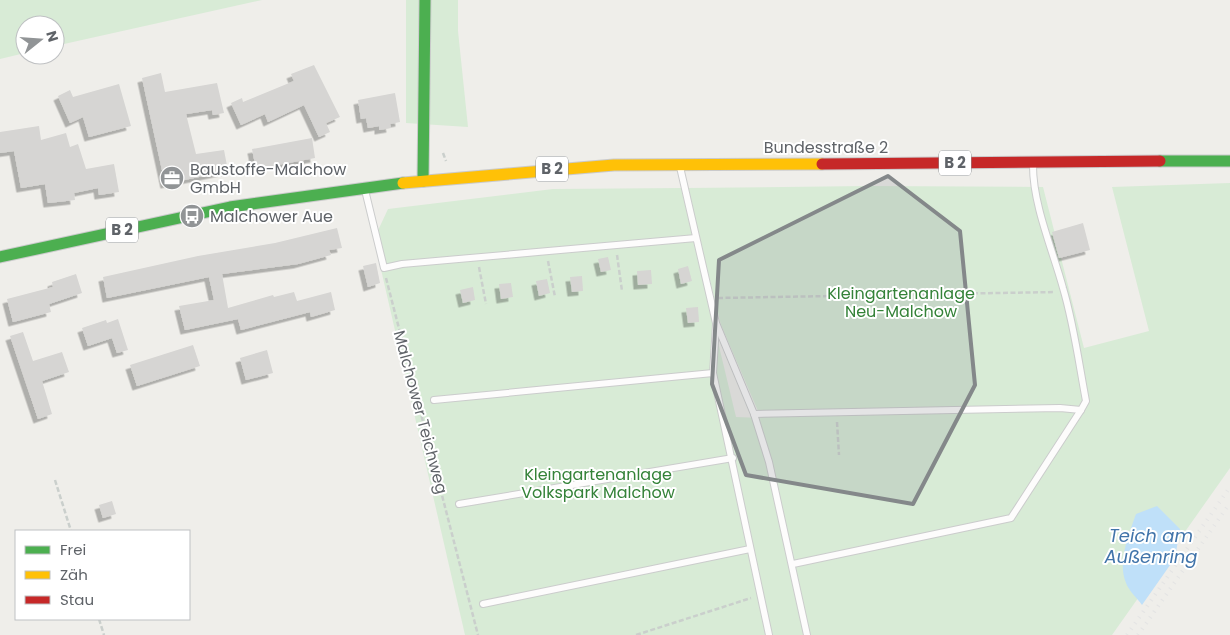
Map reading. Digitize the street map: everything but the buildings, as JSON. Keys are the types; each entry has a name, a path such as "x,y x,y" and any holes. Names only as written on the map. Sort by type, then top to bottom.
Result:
{"main road":[{"path":"424,181 425,0"},
{"name":"Bundesstraße 2","path":"424,181 541,169 680,165 1230,161"},
{"name":"B 2","path":"0,257 252,204 424,181"}],"lane":[{"path":"793,564 1011,518 1081,410 1086,401 1064,292 1035,188 1033,162"},
{"path":"680,165 716,323 754,414 769,462 793,564 807,635"},
{"path":"364,188 384,268 402,264 696,238"},
{"path":"716,323 713,373 733,458 769,635"},
{"path":"434,400 713,373"},
{"path":"754,414 1060,408 1081,410"},
{"path":"459,504 733,458"},
{"path":"484,604 750,549"}],"path":[{"path":"616,246 622,291"},
{"path":"546,252 556,297"},
{"path":"477,258 486,304"},
{"name":"Malchower Teichweg","path":"384,268 478,635"},
{"path":"710,299 728,296 1064,292"},
{"path":"837,411 838,455"},
{"path":"55,480 72,530"},
{"path":"636,635 761,595"},
{"path":"99,620 104,635"}],"highlighted area":[{"path":"888,176 960,231 975,385 913,504 746,475 712,384 719,260"}],"green space":[{"path":"0,0 262,0 65,44 65,15 15,15 15,55 0,59"},
{"path":"406,0 458,0 458,31 468,127 406,123"},
{"path":"1230,183 1230,468 1112,635 465,635 374,239 388,209 553,189 681,188 736,417 761,418 721,325 687,188 1043,187 1084,348 1149,331 1112,187"}],"water":[{"name":"Teich am Außenring","path":"1157,506 1180,529 1175,558 1142,605 1126,583 1123,557 1136,514"}],"railway":[{"path":"1127,635 1230,487"},
{"path":"1138,635 1230,503"}],"traffic: fast":[{"path":"423,181 425,0"},
{"path":"1160,161 1230,161"},
{"path":"0,257 230,207 403,183"}],"traffic: slow":[{"path":"403,183 614,165 822,164"}],"traffic: jam":[{"path":"822,164 1160,161"}],"place":[{"name":"Baustoffe-Malchow GmbH","path":"172,178"},
{"name":"Malchower Aue","path":"192,216"}],"park label":[{"name":"Kleingartenanlage Neu-Malchow","path":"901,302"},
{"name":"Kleingartenanlage Volkspark Malchow","path":"598,483"}]}
